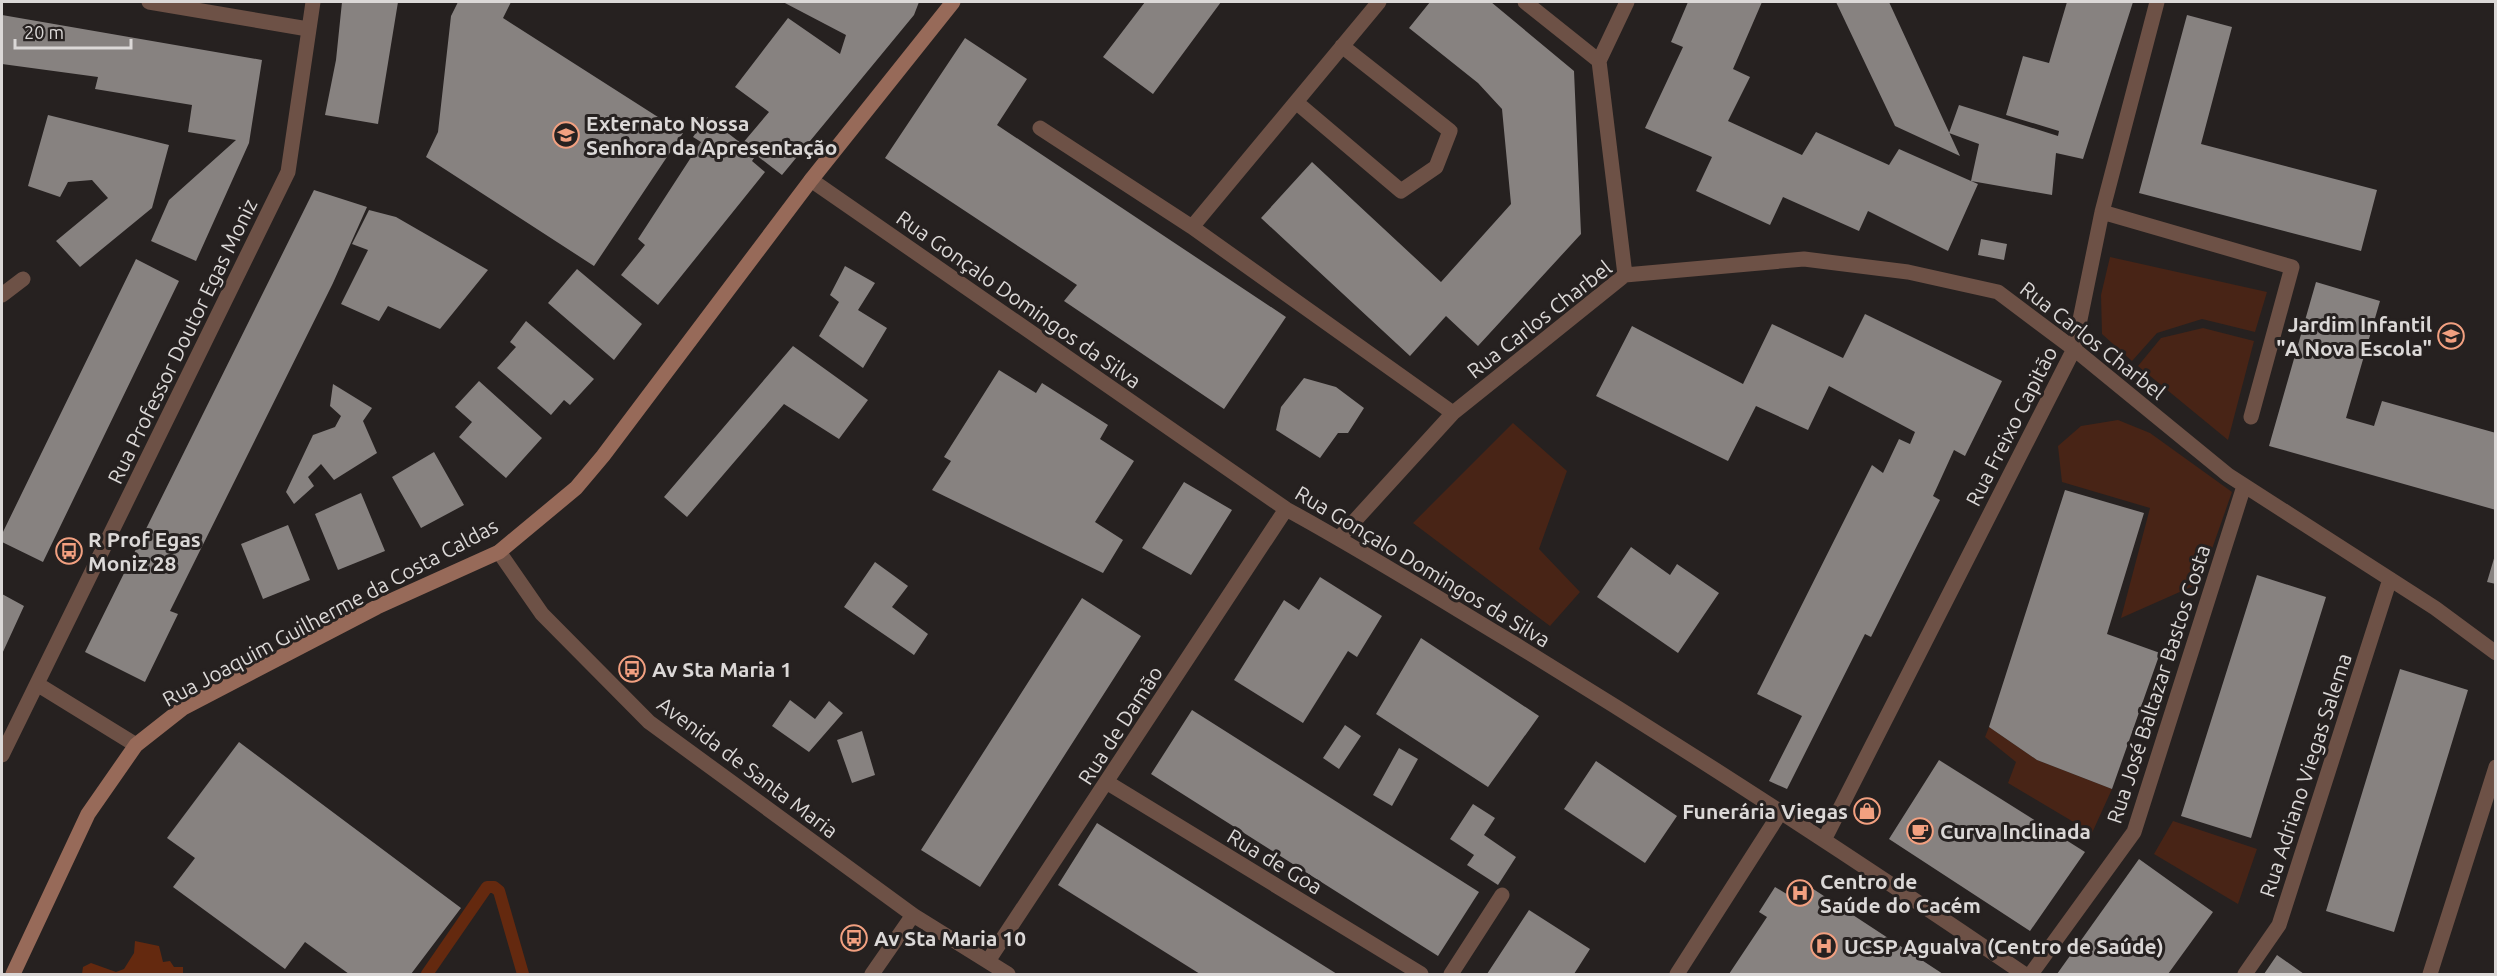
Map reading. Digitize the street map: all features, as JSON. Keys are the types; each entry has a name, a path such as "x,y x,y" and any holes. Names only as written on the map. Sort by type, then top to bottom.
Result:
{"street":[{"path":"149,2 308,28"},
{"name":"Rua Professor Doutor Egas Moniz","path":"2,755 288,172 308,28 314,2"},
{"name":"Rua Joaquim Guilherme da Costa Caldas","path":"13,975 87,814 136,745 183,708 377,607 499,552 576,488 603,456 811,180 953,2"},
{"path":"1192,227 1379,2"},
{"path":"1525,2 1599,62"},
{"path":"1625,275 1599,62 1627,2"},
{"name":"Rua Freixo Capitão","path":"1824,840 2074,349 2102,212 2157,2"},
{"path":"1296,102 1401,191 1436,166 1450,131 1342,46"},
{"path":"1040,128 1192,227 1453,413"},
{"name":"Rua Gonçalo Domingos da Silva","path":"811,180 1286,510 1339,538 1594,693 1824,840 2024,975"},
{"path":"2102,212 2292,267 2251,417"},
{"name":"Rua Carlos Charbel","path":"1339,538 1453,413 1625,275 1804,259 1908,272 1998,292 2074,349 2244,486 2435,608 2496,653"},
{"path":"2,295 23,279"},
{"name":"Rua José Baltazar Bastos Costa","path":"2031,975 2134,832 2244,486"},
{"name":"Rua de Damão","path":"988,961 1108,783 1286,510"},
{"name":"Avenida de Santa Maria","path":"499,552 542,614 649,722 913,915 1008,975"},
{"name":"Rua Adriano Viegas Salema","path":"2245,975 2279,925 2390,579"},
{"path":"37,684 136,745"},
{"path":"2430,975 2496,767"},
{"name":"Rua de Goa","path":"1108,783 1421,975"},
{"path":"1677,975 1780,813"},
{"path":"1451,975 1502,895"},
{"path":"872,975 913,915"}],"shaded area":[{"path":"2110,257 2267,292 2255,332 2202,319 2157,333 2132,361 2102,334 2101,295"},
{"path":"2203,328 2254,341 2228,440 2138,366 2161,338"},
{"path":"2118,420 2150,433 2232,492 2200,583 2121,618 2150,508 2062,482 2058,446 2081,426"},
{"path":"1513,423 1567,471 1539,549 1580,592 1550,626 1413,523"},
{"path":"1989,727 2037,760 2112,789 2092,833 2008,783 2016,762 1985,737"},
{"path":"2173,821 2257,849 2238,904 2154,854"},
{"path":"135,941 159,946 163,962 170,961 174,967 183,967 183,974 82,974 83,967 91,963 116,972 124,969 134,953"}],"building":[{"path":"342,2 398,2 378,124 325,115 336,60"},
{"path":"458,2 511,2 503,18 683,133 594,266 426,157 438,132 451,16"},
{"path":"783,2 919,2 914,15 782,175 756,155 752,161 765,172 658,305 621,275 645,245 638,239 701,142 693,137 707,117 742,144 769,112 735,87 788,18 840,54 846,35"},
{"path":"1145,2 1221,2 1153,94 1103,57"},
{"path":"1430,2 1491,2 1574,71 1581,234 1478,346 1446,316 1410,356 1261,218 1312,162 1441,282 1511,204 1502,109 1478,83 1409,28"},
{"path":"1688,2 1762,2 1733,69 1750,77 1728,121 1802,155 1816,132 1889,165 1899,149 1978,184 1948,251 1868,211 1859,231 1783,197 1770,225 1696,191 1712,157 1645,128 1683,47 1671,42"},
{"path":"1836,2 1889,2 1960,156 1895,126"},
{"path":"2067,2 2133,2 2083,159 2056,153 2052,195 1971,181 1979,144 1949,133 1959,105 2058,136 2059,131 2006,115 2023,56 2049,63"},
{"path":"2,15 262,60 249,143 196,261 151,241 169,200 236,140 188,132 192,105 95,89 98,77 2,64"},
{"path":"2187,15 2232,27 2201,144 2377,190 2361,251 2139,193"},
{"path":"965,38 1027,79 997,125 1286,317 1224,409 1064,301 1077,285 885,158"},
{"path":"48,115 169,145 152,208 80,267 56,241 108,198 92,180 68,182 60,197 28,186"},
{"path":"314,190 367,207 333,283 170,611 178,614 145,682 85,652"},
{"path":"369,210 396,217 488,270 440,329 388,306 379,321 341,304 368,250 352,244"},
{"path":"1981,239 2007,244 2004,260 1978,255"},
{"path":"136,259 179,281 43,562 2,542 2,534"},
{"path":"845,266 875,283 858,310 887,328 863,368 819,336 839,302 830,295"},
{"path":"577,269 642,324 614,360 548,303"},
{"path":"2316,282 2380,301 2346,418 2374,426 2382,401 2496,433 2496,510 2269,446"},
{"path":"1865,314 2002,381 1965,456 1954,450 1933,496 1940,500 1871,637 1865,634 1787,789 1769,781 1802,716 1757,694 1872,465 1883,473 1899,439 1910,444 1915,432 1829,386 1808,430 1756,406 1728,461 1596,396 1632,326 1743,384 1772,324 1843,358"},
{"path":"526,321 594,379 570,405 564,400 551,415 497,368 516,347 510,342"},
{"path":"793,346 868,400 839,439 784,404 687,517 664,497"},
{"path":"999,370 1036,393 1042,383 1108,425 1100,439 1134,461 1095,522 1123,540 1103,573 932,490 951,461 944,457"},
{"path":"1304,378 1336,387 1364,408 1348,433 1338,433 1320,458 1276,430 1281,407"},
{"path":"479,381 542,438 506,478 459,437 472,422 455,407"},
{"path":"333,384 372,408 363,421 377,453 334,480 321,464 308,477 314,486 294,504 286,492 313,435 335,427 341,416 330,406"},
{"path":"434,452 464,505 421,528 392,477"},
{"path":"1184,482 1232,510 1191,575 1142,548"},
{"path":"2065,490 2144,513 2107,634 2160,653 2112,789 2037,760 1989,727"},
{"path":"361,493 385,551 338,570 315,514"},
{"path":"288,525 310,580 263,599 241,544"},
{"path":"1631,547 1670,575 1677,564 1719,593 1678,653 1597,597"},
{"path":"2496,555 2496,584 2487,582"},
{"path":"875,562 908,586 892,607 928,634 914,655 844,607"},
{"path":"2257,575 2326,597 2251,838 2181,816"},
{"path":"1320,577 1382,616 1357,657 1348,651 1303,723 1234,680 1284,600 1299,610"},
{"path":"2,594 24,606 2,654"},
{"path":"1082,598 1141,636 980,887 921,850"},
{"path":"1421,638 1539,716 1488,787 1376,714"},
{"path":"2400,669 2468,690 2394,932 2326,911"},
{"path":"790,700 815,719 829,701 843,713 809,752 772,726"},
{"path":"1192,710 1479,892 1438,956 1151,774"},
{"path":"1345,725 1361,736 1339,769 1323,758"},
{"path":"862,731 875,775 852,783 837,740"},
{"path":"239,742 461,908 411,974 349,974 305,942 285,969 173,887 195,858 167,838"},
{"path":"1399,748 1418,759 1392,806 1373,795"},
{"path":"1939,760 2085,852 2030,931 1889,839"},
{"path":"1596,761 1677,816 1645,863 1564,809"},
{"path":"1473,804 1495,818 1484,835 1516,857 1498,885 1467,865 1474,855 1450,839"},
{"path":"1097,823 1337,974 1200,974 1058,885"},
{"path":"2139,859 2213,912 2168,974 2057,974"},
{"name":"UCSP Agualva (Centro de Saúde)","path":"1801,881 1943,974 1729,974 1767,917 1759,912 1775,887 1790,896"},
{"path":"1529,910 1590,949 1574,974 1487,974"},
{"path":"2277,955 2304,974 2264,974"}],"waterway":[{"path":"427,974 487,887 494,887 499,891 523,974"}],"place":[{"name":"Externato Nossa Senhora da Apresentação","path":"566,135"},
{"name":"Jardim Infantil \"A Nova Escola\"","path":"2451,336"},
{"name":"R Prof Egas Moniz 28","path":"69,551"},
{"name":"Av Sta Maria 1","path":"632,669"},
{"name":"Funerária Viegas","path":"1867,811"},
{"name":"Curva Inclinada","path":"1920,831"},
{"name":"Centro de Saúde do Cacém","path":"1800,893"},
{"name":"Av Sta Maria 10","path":"854,938"},
{"name":"UCSP Agualva (Centro de Saúde)","path":"1824,946"}]}
